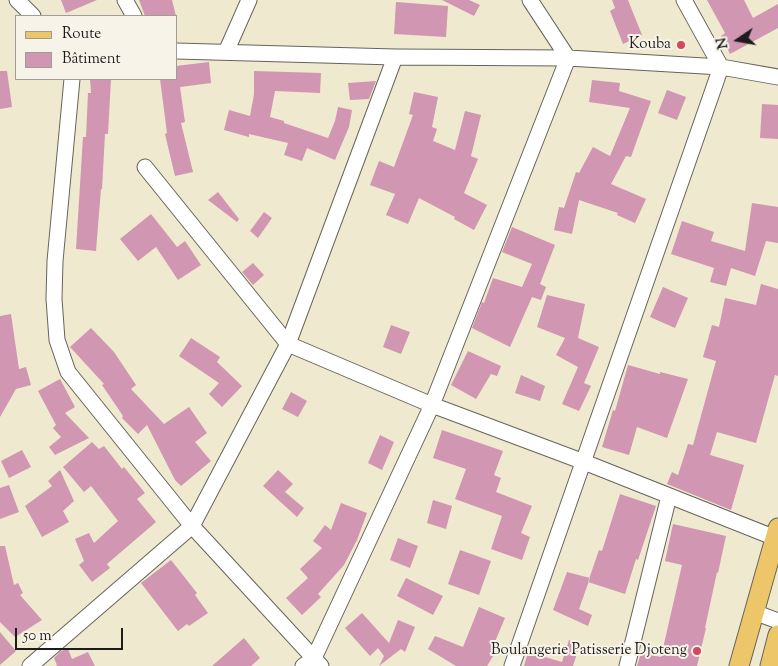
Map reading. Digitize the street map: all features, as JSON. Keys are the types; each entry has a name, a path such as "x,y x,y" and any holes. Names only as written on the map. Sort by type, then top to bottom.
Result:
{"main road":[{"path":"739,666 777,535"},
{"path":"770,666 778,635"}],"street":[{"path":"17,0 32,15"},
{"path":"125,0 133,15"},
{"path":"226,52 248,0"},
{"path":"530,0 568,58"},
{"path":"512,666 721,67 684,0"},
{"path":"178,51 395,57 568,58 721,67 778,76"},
{"path":"30,666 192,526 288,344 395,57"},
{"path":"72,80 55,261 54,299 57,340 68,372 192,526 313,663 432,405 568,58"},
{"path":"145,167 288,344 432,405 669,496 777,535"},
{"path":"627,666 669,496"},
{"path":"754,612 778,621"}],"building":[{"path":"61,0 97,0 66,13"},
{"path":"139,0 172,0 176,15 145,15"},
{"path":"442,0 469,0 480,5 474,16"},
{"path":"612,0 628,0 642,35 623,44 610,11 615,8"},
{"path":"707,0 744,0 753,18 778,4 778,28 730,54 721,36 725,33"},
{"path":"396,2 448,6 446,37 394,34"},
{"path":"209,62 211,83 180,87 185,122 181,123 193,172 175,176 165,134 167,133 160,80 178,80 178,66"},
{"path":"0,71 7,71 12,107 0,109"},
{"path":"254,71 321,73 320,93 275,91 270,117 328,138 338,107 352,110 349,127 335,160 307,148 302,161 284,155 288,143 249,134 249,137 224,130 229,110 250,116 254,94"},
{"path":"90,80 111,80 108,134 105,134 96,251 76,249 83,137 86,137 88,93 91,93"},
{"path":"592,80 620,83 619,91 651,101 631,157 626,156 611,184 646,199 635,223 617,215 618,213 579,200 572,234 554,230 559,207 564,208 576,172 579,173 593,147 610,156 630,108 589,102"},
{"path":"376,81 369,99 350,100 348,83"},
{"path":"667,90 686,97 677,120 658,113"},
{"path":"414,92 438,97 432,127 437,129 433,141 455,150 465,111 481,115 471,156 478,159 464,193 487,205 474,230 454,219 455,217 419,198 408,224 386,215 395,194 370,185 379,161 394,167 413,115 409,114"},
{"path":"762,104 778,105 778,139 760,138"},
{"path":"218,192 239,219 237,222 208,200"},
{"path":"752,203 778,207 778,243 766,241 755,276 731,268 726,286 710,282 714,268 671,254 682,221 714,232 711,241 745,251"},
{"path":"264,212 272,218 258,238 250,231"},
{"path":"151,214 177,247 185,241 201,265 178,280 156,247 138,261 120,239"},
{"path":"512,227 555,245 540,284 546,287 541,300 532,297 510,347 472,328 493,278 522,287 532,264 502,252"},
{"path":"253,263 264,275 253,285 242,272"},
{"path":"761,284 778,289 778,376 775,375 756,443 717,432 710,455 744,465 731,510 667,484 672,472 678,475 688,444 693,445 716,361 703,357 712,325 719,327 725,298 756,305"},
{"path":"663,287 688,298 675,328 650,317"},
{"path":"547,295 585,304 578,338 599,347 584,383 591,386 579,411 562,404 578,367 556,355 565,338 537,327"},
{"path":"11,314 19,369 26,367 31,385 16,389 0,417 0,316"},
{"path":"391,325 410,332 401,354 383,347"},
{"path":"91,328 114,352 136,385 131,389 164,424 189,407 207,433 195,442 211,461 181,486 175,480 147,425 138,434 122,418 123,416 102,385 104,384 70,347"},
{"path":"191,338 220,357 217,362 242,386 222,407 209,394 219,383 179,356"},
{"path":"468,351 501,366 497,376 491,374 476,399 451,385"},
{"path":"628,365 688,379 667,438 637,427 629,455 602,447 613,410 615,411"},
{"path":"521,375 545,386 540,401 515,393"},
{"path":"60,379 75,407 65,413 89,438 55,455 49,447 61,437 53,428 56,425 38,391"},
{"path":"291,392 307,401 298,417 282,409"},
{"path":"442,430 503,451 494,475 501,478 496,492 532,506 521,533 530,537 522,560 491,549 502,516 455,499 466,469 433,458"},
{"path":"380,435 394,442 382,470 368,463"},
{"path":"92,442 99,449 104,446 122,469 124,467 145,493 137,499 156,522 107,564 110,568 92,582 79,565 84,561 75,539 89,533 94,543 118,521 91,486 84,492 63,467"},
{"path":"22,450 31,467 9,478 1,461"},
{"path":"60,470 74,501 63,511 69,522 42,537 25,506 52,486 48,481"},
{"path":"278,470 293,484 285,492 304,508 297,517 263,486"},
{"path":"9,485 19,512 0,519 0,488"},
{"path":"620,494 656,506 625,594 588,582 599,550 602,551"},
{"path":"433,500 452,506 446,529 427,523"},
{"path":"341,503 367,513 357,540 344,565 318,594 321,597 302,615 286,598 308,578 300,569 322,548 313,541 325,525 331,530"},
{"path":"673,524 726,536 697,666 637,666 641,653 661,657 682,565 665,561"},
{"path":"398,538 418,546 410,568 390,560"},
{"path":"0,546 5,546 14,585 18,583 23,593 20,595 42,620 15,637 0,622"},
{"path":"460,550 491,561 479,595 448,584"},
{"path":"171,560 197,593 195,595 208,613 178,631 141,583"},
{"path":"567,572 590,578 579,609 592,615 588,626 553,610"},
{"path":"406,578 443,596 433,615 397,596"},
{"path":"479,607 505,618 491,651 495,653 487,666 456,666 428,649 435,636 463,647"},
{"path":"362,613 389,643 398,620 415,627 405,652 401,649 379,666 384,656 378,648 370,656 345,628"},
{"path":"0,632 16,651 0,665"},
{"path":"244,638 260,658 251,666 212,666"},
{"path":"569,640 580,644 573,666 524,666 528,652 562,662"},
{"path":"68,649 72,659 88,652 95,666 56,666 54,658 61,651"}],"place":[{"name":"Kouba","path":"681,45"},
{"name":"Boulangerie Patisserie Djoteng","path":"697,651"}]}
